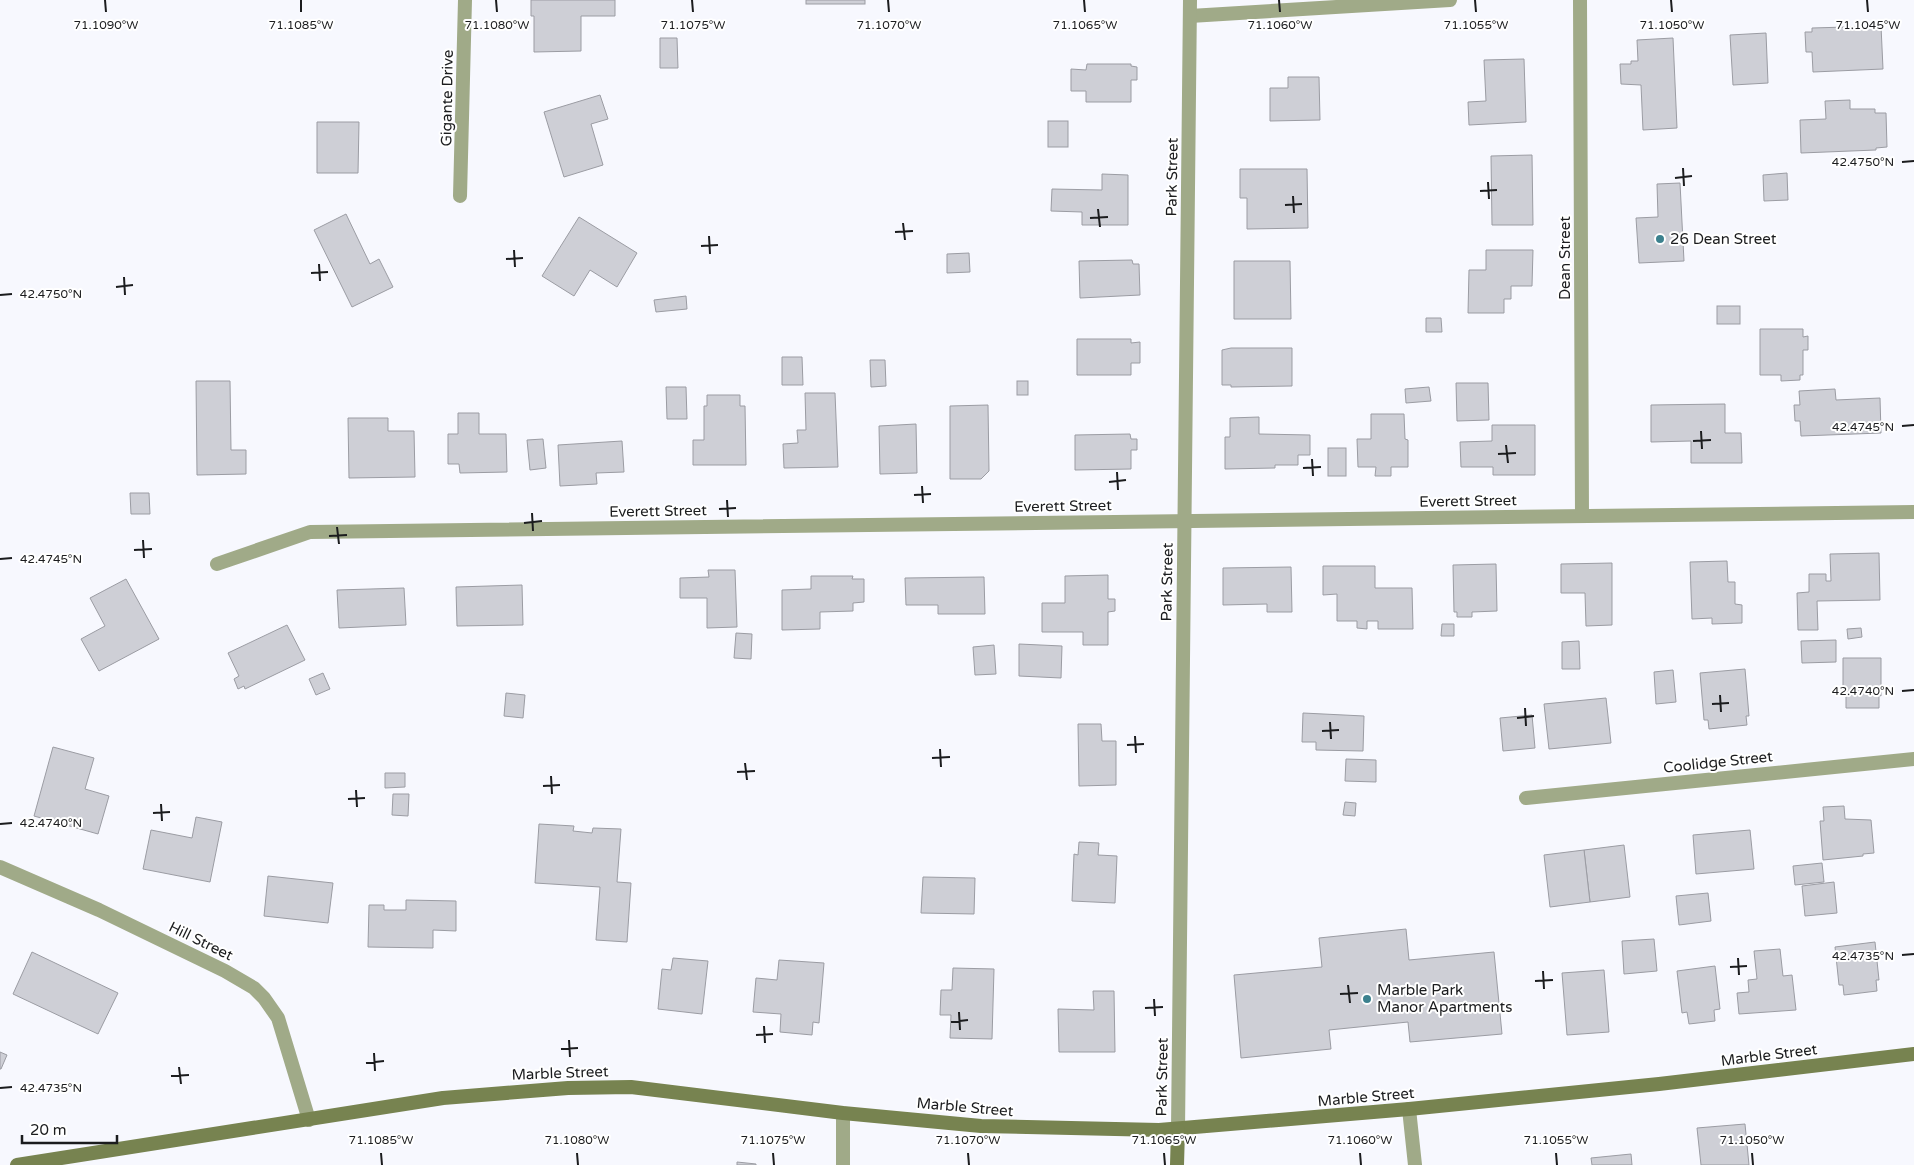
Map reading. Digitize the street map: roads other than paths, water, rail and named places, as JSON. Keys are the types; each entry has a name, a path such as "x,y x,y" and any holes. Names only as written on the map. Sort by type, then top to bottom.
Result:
{"main road":[{"name":"Marble Street","path":"17,1165 444,1098 507,1091 631,1087 843,1113 1015,1128 1178,1130 1659,1084 1914,1054"},
{"name":"Park Street","path":"1177,1165 1178,1130"}],"street":[{"name":"Gigante Drive","path":"460,196 465,0"},
{"name":"Park Street","path":"1178,1130 1190,0"},
{"path":"1190,16 1450,0"},
{"name":"Dean Street","path":"1580,0 1582,516"},
{"name":"Everett Street","path":"217,564 310,532 1914,512"},
{"name":"Coolidge Street","path":"1526,798 1914,759"},
{"name":"Hill Street","path":"0,867 108,915 225,971 254,988 264,998 278,1018 309,1120"},
{"path":"1410,1109 1416,1165"},
{"path":"843,1113 844,1165"}],"place":[{"name":"26 Dean Street","path":"1660,239"},
{"name":"Marble Park Manor Apartments","path":"1367,999"}]}
